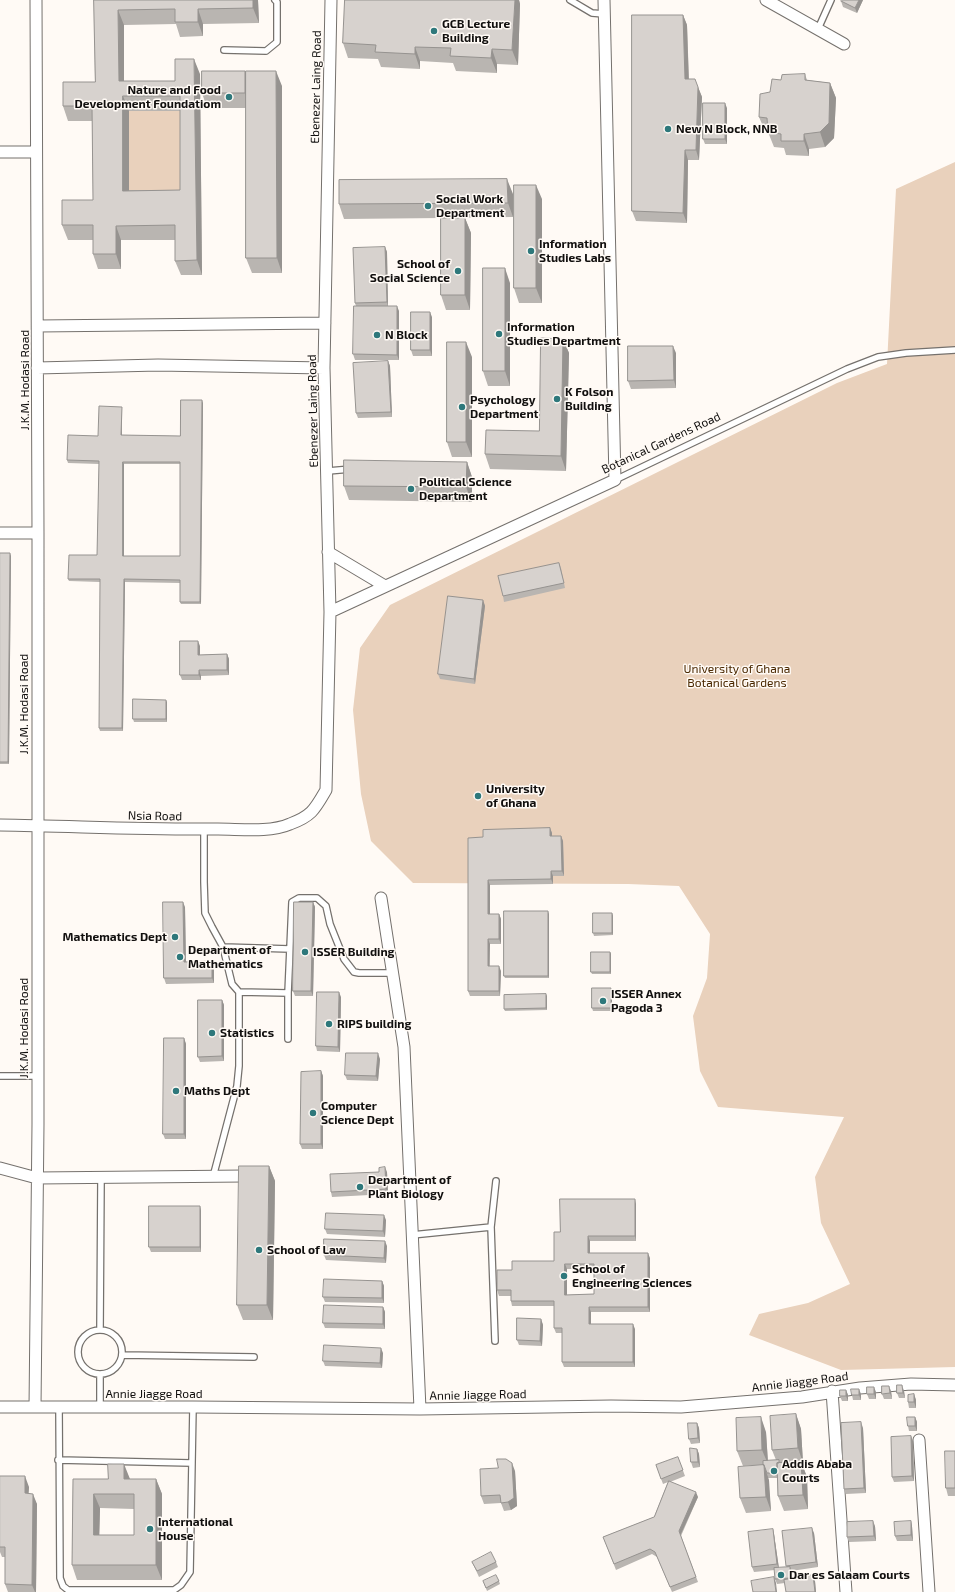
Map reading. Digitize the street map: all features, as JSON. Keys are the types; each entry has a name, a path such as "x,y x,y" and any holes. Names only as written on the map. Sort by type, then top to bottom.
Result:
{"street":[{"name":"J.K.M. Hodasi Road","path":"35,1407 37,1178 38,533 36,0"},
{"name":"Ebenezer Laing Road","path":"308,816 316,808 326,790 330,612 328,471 324,368 331,0"},
{"path":"604,0 615,480"},
{"path":"766,0 844,44"},
{"path":"0,152 36,152"},
{"path":"38,326 325,323"},
{"path":"37,368 158,365 324,368"},
{"name":"Botanical Gardens Road","path":"330,612 615,480"},
{"path":"0,533 38,533"},
{"path":"328,552 385,586"},
{"name":"Nsia Road","path":"0,825 273,829 289,825 308,816"},
{"path":"381,898 404,1047 420,1409"},
{"path":"0,1168 37,1178 101,1179 244,1176"},
{"name":"Annie Jiagge Road","path":"0,1407 420,1409 611,1406 681,1407 802,1397 832,1391 911,1384 955,1385"},
{"path":"832,1391 846,1592"},
{"path":"919,1440 929,1592"}],"lane":[{"path":"224,50 266,51 277,42 277,2 275,0"},
{"path":"570,0 592,13 604,14"},
{"path":"818,29 831,0"},
{"name":"Botanical Gardens Road","path":"615,480 847,369 878,357 906,353 955,350"},
{"path":"328,471 354,469"},
{"path":"204,829 204,882 206,913 212,927 224,947 232,984 239,992 239,1066 237,1086 213,1177"},
{"path":"288,1039 288,993 292,902 299,898 318,898 326,906 330,924 344,959 354,972 392,973"},
{"path":"224,947 290,949"},
{"path":"239,992 288,993"},
{"path":"0,1076 37,1076"},
{"path":"100,1330 101,1179"},
{"path":"495,1341 491,1226 496,1181"},
{"path":"412,1235 491,1226"},
{"path":"100,1330 114,1335 122,1347 122,1355 117,1366 107,1373 100,1374 87,1370 79,1359 78,1352 83,1339 88,1334 100,1330"},
{"path":"122,1355 254,1357"},
{"path":"100,1374 100,1407"},
{"path":"58,1407 60,1578 63,1586 68,1590 174,1590 181,1585 190,1572 193,1407"},
{"path":"58,1460 191,1463"}],"green space":[{"path":"129,111 185,111 186,205 129,205"},
{"name":"University of Ghana Botanical Gardens","path":"955,162 955,1367 841,1370 749,1335 759,1314 808,1303 850,1284 821,1223 815,1177 844,1117 718,1107 700,1071 693,1016 707,978 710,934 679,886 628,884 413,883 371,841 361,794 353,710 360,648 390,605 837,383 887,364 896,189"}],"building":[{"path":"94,0 253,0 253,8 198,9 198,22 175,22 175,9 118,10 119,81 175,81 175,59 194,59 197,260 175,261 175,225 116,226 116,254 93,254 93,225 62,225 62,200 93,200 92,106 63,106 63,82 95,82","holes":["123,96 180,96 180,190 123,191"]},
{"name":"GCB Lecture Building","path":"345,0 515,0 512,50 492,49 491,58 450,56 451,48 415,47 415,54 375,52 376,45 343,43"},
{"path":"859,0 855,8 841,1"},
{"name":"New N Block, NNB","path":"632,15 683,15 685,79 695,79 698,87 696,150 685,150 683,213 632,211"},
{"path":"202,71 245,71 245,93 202,93"},
{"path":"246,71 276,71 277,258 246,258"},
{"path":"805,74 805,80 830,83 829,123 820,132 804,134 804,141 781,141 781,134 768,132 767,118 759,117 760,94 770,92 772,79 781,80 782,75"},
{"path":"703,103 725,103 725,139 703,139"},
{"path":"507,179 508,203 339,204 339,180"},
{"name":"Information Studies Labs","path":"514,185 536,185 536,288 514,288"},
{"name":"School of Social Science","path":"441,218 465,218 465,295 441,295"},
{"path":"385,247 387,302 355,303 353,248"},
{"name":"Information Studies Department","path":"483,268 505,268 505,371 483,371"},
{"name":"N Block","path":"354,306 397,306 397,355 353,354"},
{"path":"411,312 430,312 430,350 411,350"},
{"path":"541,338 563,339 561,456 485,454 486,430 539,431"},
{"path":"447,342 466,342 466,442 447,442"},
{"path":"628,346 673,346 674,380 628,381"},
{"name":"N Block","path":"388,361 391,412 356,413 353,363"},
{"path":"181,400 202,400 200,602 180,602 180,580 124,579 122,728 99,728 100,579 68,579 69,555 97,555 99,461 67,460 68,435 98,436 99,406 122,407 121,435 180,436","holes":["123,462 180,462 180,556 123,556"]},
{"path":"344,460 467,462 466,487 344,486"},
{"path":"0,553 10,553 8,762 0,762"},
{"path":"559,563 564,583 503,596 498,576"},
{"path":"448,596 483,600 474,679 438,674"},
{"path":"180,641 198,641 198,655 227,654 227,670 199,670 199,675 180,675"},
{"path":"133,699 166,700 166,719 133,719"},
{"path":"550,828 550,836 561,836 562,871 551,871 551,879 488,880 488,914 499,914 499,939 488,939 488,966 499,966 499,991 468,991 468,838 483,837 483,830"},
{"name":"Mathematics Dept","path":"163,902 183,902 184,962 212,961 212,978 164,978"},
{"name":"ISSER Building","path":"294,902 313,902 311,991 293,991"},
{"path":"504,911 548,911 548,976 504,976"},
{"path":"593,913 612,913 612,933 593,933"},
{"name":"ISSER Annex Pagoda 3","path":"591,952 610,952 610,972 591,972"},
{"name":"ISSER Annex Pagoda 3","path":"592,988 611,988 611,1008 592,1008"},
{"name":"RIPS building","path":"317,992 339,992 338,1047 316,1046"},
{"path":"546,994 546,1008 504,1009 504,995"},
{"name":"Statistics","path":"198,1000 222,1000 222,1056 198,1057"},
{"name":"Maths Dept","path":"164,1038 184,1038 184,1134 163,1134"},
{"path":"346,1053 378,1053 376,1076 345,1075"},
{"name":"Computer Science Dept","path":"321,1071 321,1144 300,1144 301,1072"},
{"name":"School of Law","path":"239,1166 269,1166 267,1305 237,1305"},
{"name":"Department of Plant Biology","path":"385,1167 386,1189 331,1192 330,1174 379,1172 379,1168"},
{"name":"School of Engineering Sciences","path":"560,1199 635,1199 635,1236 588,1236 588,1253 648,1253 648,1307 589,1307 589,1324 633,1324 633,1362 562,1362 562,1328 554,1328 554,1301 511,1301 511,1290 497,1290 497,1270 512,1270 512,1261 554,1261 554,1232 560,1232","holes":["565,1264 594,1264 594,1294 565,1295"]},
{"path":"149,1206 200,1206 200,1247 149,1247"},
{"path":"326,1213 384,1215 383,1231 325,1229"},
{"path":"324,1239 385,1241 384,1258 324,1255"},
{"path":"324,1279 382,1281 382,1298 323,1297"},
{"path":"324,1305 383,1307 383,1324 323,1323"},
{"path":"517,1318 541,1319 540,1341 517,1340"},
{"path":"324,1345 381,1348 380,1363 323,1361"},
{"path":"897,1385 902,1385 903,1393 897,1393"},
{"path":"882,1386 889,1386 890,1393 882,1394"},
{"path":"867,1387 874,1387 874,1394 867,1394"},
{"path":"851,1389 859,1389 859,1395 852,1395"},
{"path":"840,1390 846,1390 846,1396 840,1396"},
{"path":"914,1394 914,1402 908,1402 908,1395"},
{"path":"796,1414 798,1448 772,1450 770,1416"},
{"path":"761,1417 762,1450 737,1451 736,1418"},
{"path":"907,1417 915,1417 915,1426 908,1426"},
{"path":"861,1422 864,1488 844,1489 841,1423"},
{"path":"688,1423 697,1423 698,1438 689,1439"},
{"path":"911,1436 912,1476 892,1477 891,1437"},
{"path":"690,1448 697,1449 698,1462 691,1462"},
{"path":"945,1451 955,1451 955,1488 946,1488"},
{"path":"678,1457 683,1470 661,1479 656,1465"},
{"path":"497,1459 506,1459 512,1463 514,1498 508,1502 501,1503 500,1495 481,1496 480,1469 498,1468"},
{"path":"779,1460 779,1463 777,1463 777,1473 767,1473 763,1465 763,1461"},
{"path":"801,1462 803,1495 778,1496 777,1463"},
{"path":"108,1464 124,1464 124,1479 156,1479 156,1565 72,1565 73,1479 108,1479","holes":["94,1494 134,1494 134,1535 94,1535"]},
{"path":"764,1465 766,1497 740,1498 738,1467"},
{"path":"0,1476 25,1476 25,1493 33,1494 32,1585 5,1584 5,1547 0,1547"},
{"path":"669,1481 696,1492 679,1531 696,1577 670,1587 655,1552 650,1549 614,1564 603,1537 654,1517"},
{"path":"873,1521 874,1536 847,1537 847,1522"},
{"path":"911,1521 911,1535 895,1536 894,1522"},
{"path":"812,1528 816,1562 786,1566 782,1531"},
{"path":"773,1529 777,1564 752,1567 748,1532"},
{"path":"491,1552 496,1562 477,1571 472,1562"},
{"path":"790,1567 790,1578 775,1579 774,1568"},
{"path":"496,1575 499,1581 486,1588 483,1581"},
{"path":"813,1575 815,1592 786,1592 784,1580"},
{"path":"774,1577 776,1592 753,1592 751,1581"}],"place":[{"name":"GCB Lecture Building","path":"434,31"},
{"name":"Nature and Food Development Foundatiom","path":"229,97"},
{"name":"New N Block, NNB","path":"668,129"},
{"name":"Social Work Department","path":"428,206"},
{"name":"Information Studies Labs","path":"531,251"},
{"name":"School of Social Science","path":"458,271"},
{"name":"Information Studies Department","path":"499,334"},
{"name":"N Block","path":"377,335"},
{"name":"K Folson Building","path":"557,399"},
{"name":"Psychology Department","path":"462,407"},
{"name":"Political Science Department","path":"411,489"},
{"name":"University of Ghana","path":"478,796"},
{"name":"Mathematics Dept","path":"175,937"},
{"name":"ISSER Building","path":"305,952"},
{"name":"Department of Mathematics","path":"180,957"},
{"name":"ISSER Annex Pagoda 3","path":"603,1001"},
{"name":"RIPS building","path":"329,1024"},
{"name":"Statistics","path":"212,1033"},
{"name":"Maths Dept","path":"176,1091"},
{"name":"Computer Science Dept","path":"313,1113"},
{"name":"Department of Plant Biology","path":"360,1187"},
{"name":"School of Law","path":"259,1250"},
{"name":"School of Engineering Sciences","path":"564,1276"},
{"name":"Addis Ababa Courts","path":"774,1471"},
{"name":"International House","path":"150,1529"},
{"name":"Dar es Salaam Courts","path":"781,1575"}]}
